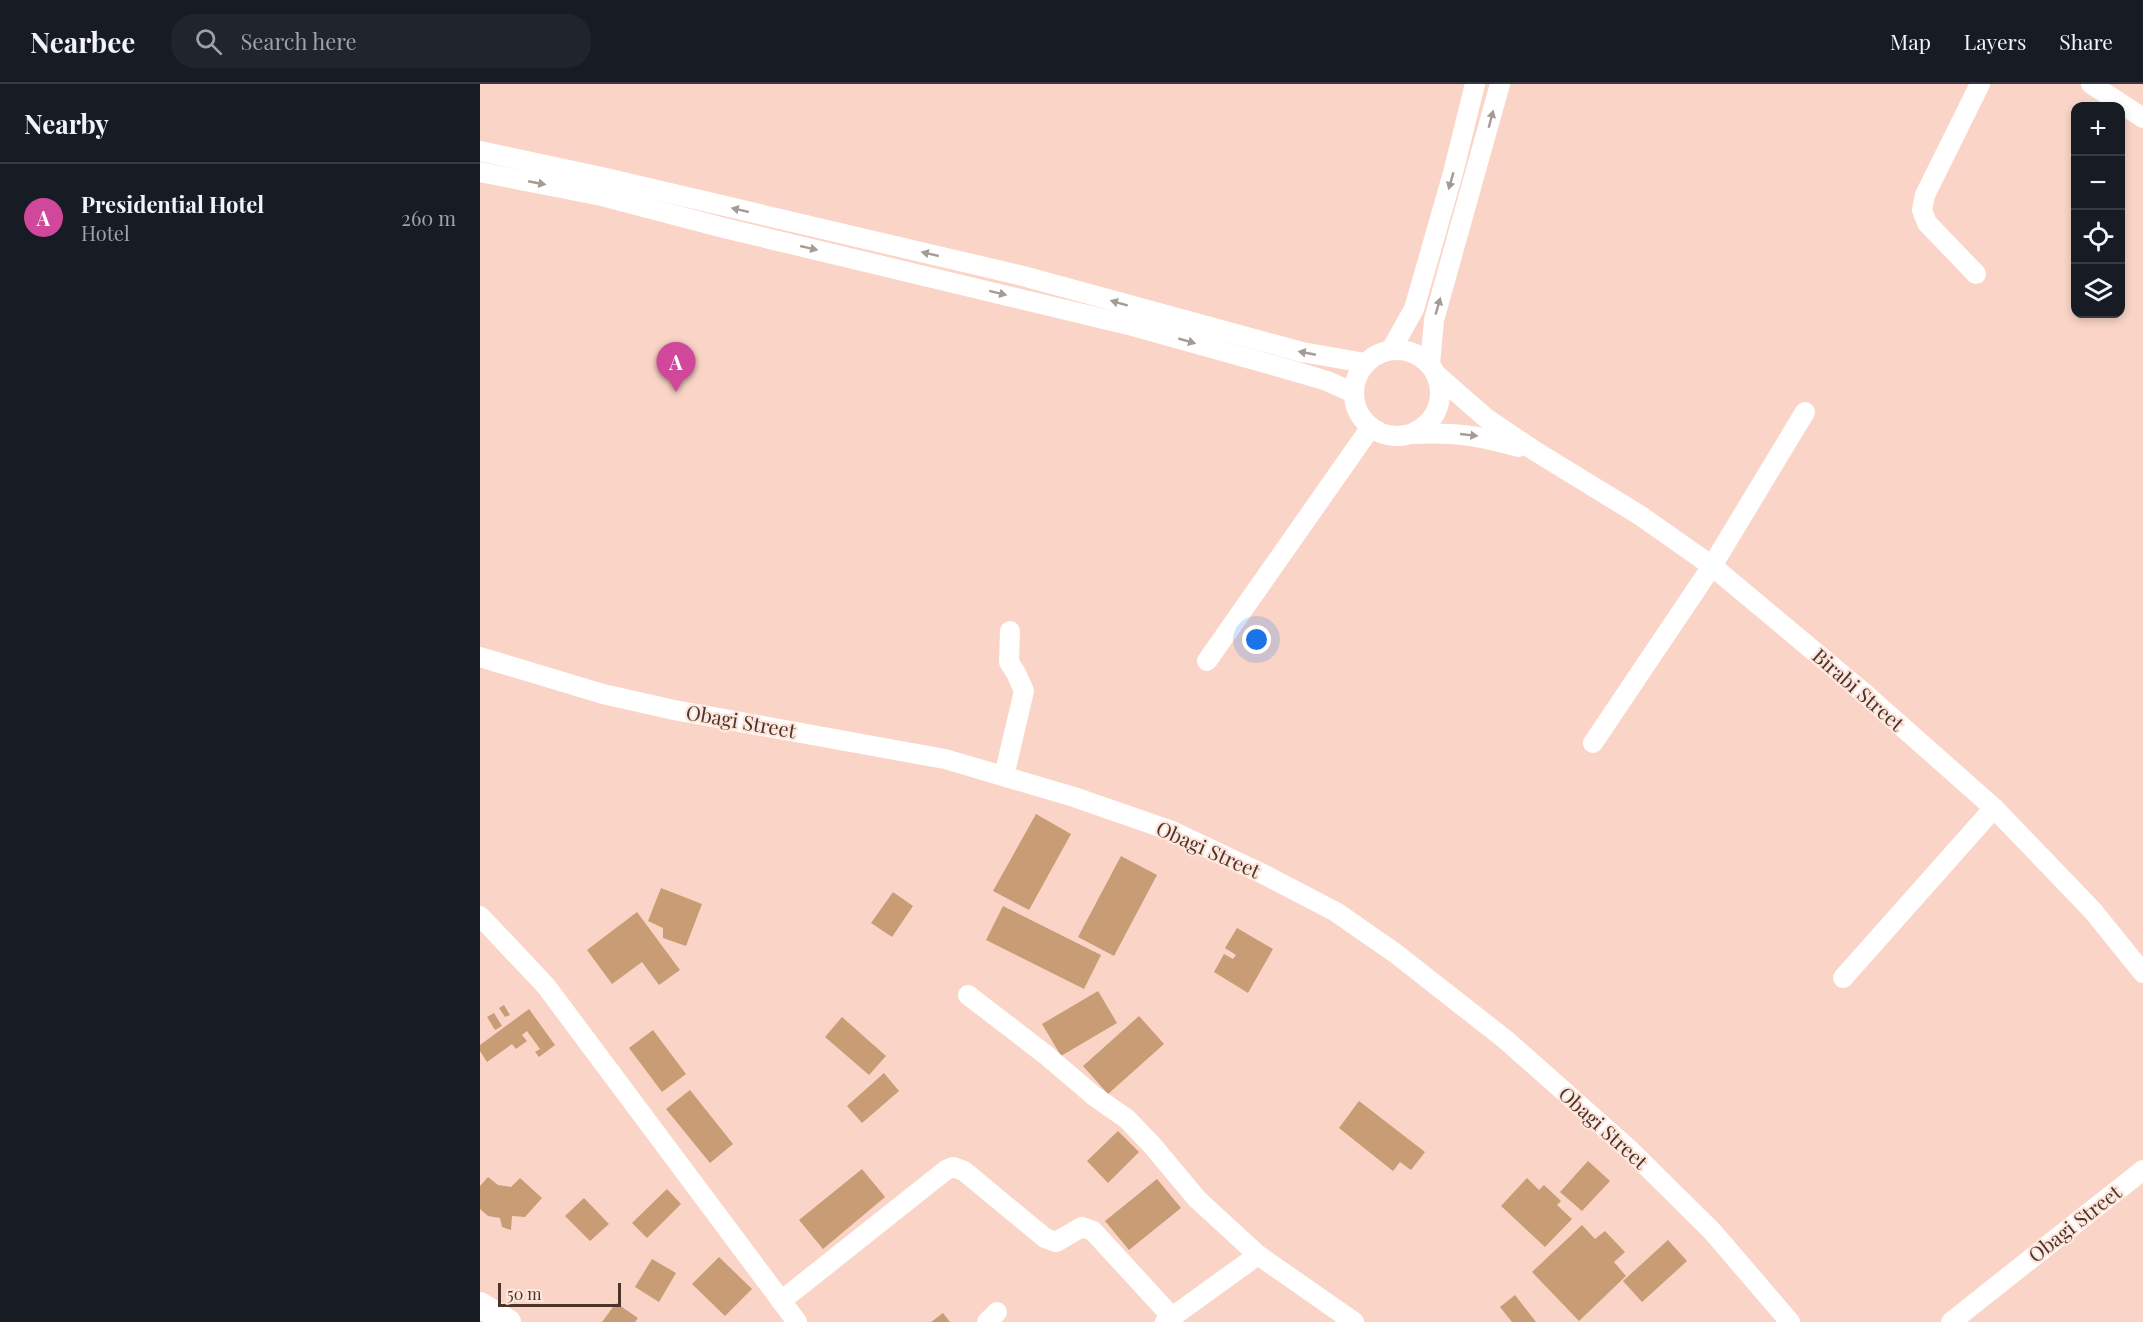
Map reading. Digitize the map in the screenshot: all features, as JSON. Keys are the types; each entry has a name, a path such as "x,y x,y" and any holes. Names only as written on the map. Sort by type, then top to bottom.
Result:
{"main road":[{"path":"480,1305 508,1322"}],"street":[{"path":"1390,350 1414,309 1475,84"},
{"path":"1411,434 1424,428 1434,418 1440,405 1441,390 1434,370 1434,320 1500,84"},
{"path":"1976,274 1927,223 1922,210 1925,195 1980,84"},
{"path":"2091,84 2143,118"},
{"path":"480,151 604,187 724,228 1133,326 1327,381 1354,393"},
{"path":"480,172 604,187 1023,276 1302,352 1365,363"},
{"path":"1390,350 1405,350 1419,355 1486,418 1535,451 1479,436 1446,432 1397,436 1383,434 1371,427 1358,412 1354,393 1359,372 1365,363 1377,354 1390,350"},
{"path":"1593,743 1712,566 1805,412"},
{"path":"1207,662 1371,427"},
{"name":"Birabi Street","path":"1535,451 1641,516 1712,566 1864,693 1994,808 2093,910 2143,973"},
{"path":"1004,776 1024,691 1009,662 1010,631"},
{"name":"Obagi Street","path":"480,657 603,694 664,708 945,759 1074,797 1172,831 1268,876 1336,912 1395,953 1506,1040 1631,1151 1712,1231 1790,1322"},
{"path":"1843,978 1994,808"},
{"path":"480,916 546,986 797,1322"},
{"path":"968,995 1046,1055 1094,1096 1127,1119 1197,1199 1258,1255 1354,1322"},
{"path":"781,1301 946,1170 953,1167 964,1171 1045,1238 1056,1242 1082,1227 1093,1231 1180,1317 1258,1255"},
{"name":"Obagi Street","path":"1951,1322 2143,1170"}],"building":[{"path":"1036,814 1071,834 1029,910 993,891"},
{"path":"1121,856 1157,875 1114,956 1078,937"},
{"path":"661,888 702,904 686,946 663,938 663,928 648,921"},
{"path":"893,892 913,906 892,937 871,923"},
{"path":"1003,906 1101,955 1084,989 986,940"},
{"path":"637,912 680,970 659,985 642,962 612,984 587,950"},
{"path":"1237,928 1273,949 1248,993 1214,972 1224,954 1233,959 1236,955 1225,948"},
{"path":"1098,991 1117,1023 1061,1056 1042,1024"},
{"path":"504,1005 510,1015 505,1017 499,1008"},
{"path":"529,1009 555,1045 539,1057 535,1052 540,1049 527,1031 522,1035 527,1041 516,1049 512,1044 487,1062 480,1051 480,1045"},
{"path":"494,1013 502,1026 495,1030 487,1017"},
{"path":"1139,1016 1164,1044 1108,1094 1083,1066"},
{"path":"842,1017 886,1056 869,1075 825,1037"},
{"path":"653,1030 686,1074 662,1092 629,1048"},
{"path":"884,1073 899,1091 862,1123 847,1106"},
{"path":"690,1090 733,1144 710,1163 666,1109"},
{"path":"1359,1101 1425,1152 1411,1170 1400,1162 1393,1171 1339,1128"},
{"path":"1118,1131 1139,1152 1108,1183 1087,1161"},
{"path":"1588,1161 1610,1181 1582,1211 1560,1192"},
{"path":"862,1169 885,1197 823,1249 799,1220"},
{"path":"488,1177 498,1185 511,1187 520,1178 542,1198 525,1217 512,1216 511,1230 502,1227 500,1218 488,1216 480,1209 480,1186"},
{"path":"1527,1178 1539,1190 1544,1185 1561,1201 1557,1205 1572,1219 1545,1247 1501,1206"},
{"path":"1157,1179 1181,1208 1129,1250 1105,1221"},
{"path":"667,1189 681,1204 647,1238 632,1223"},
{"path":"584,1198 609,1224 590,1241 565,1216"},
{"path":"1582,1225 1595,1239 1605,1231 1625,1252 1614,1262 1626,1276 1579,1321 1532,1272"},
{"path":"1668,1240 1687,1261 1642,1302 1623,1281"},
{"path":"719,1257 752,1289 725,1316 692,1284"},
{"path":"652,1259 676,1273 659,1302 635,1287"},
{"path":"1515,1295 1536,1322 1512,1322 1500,1307"},
{"path":"616,1303 638,1318 635,1322 602,1322"},
{"path":"943,1313 950,1322 931,1322"}],"place":[{"name":"Presidential Hotel","path":"676,392"}]}
